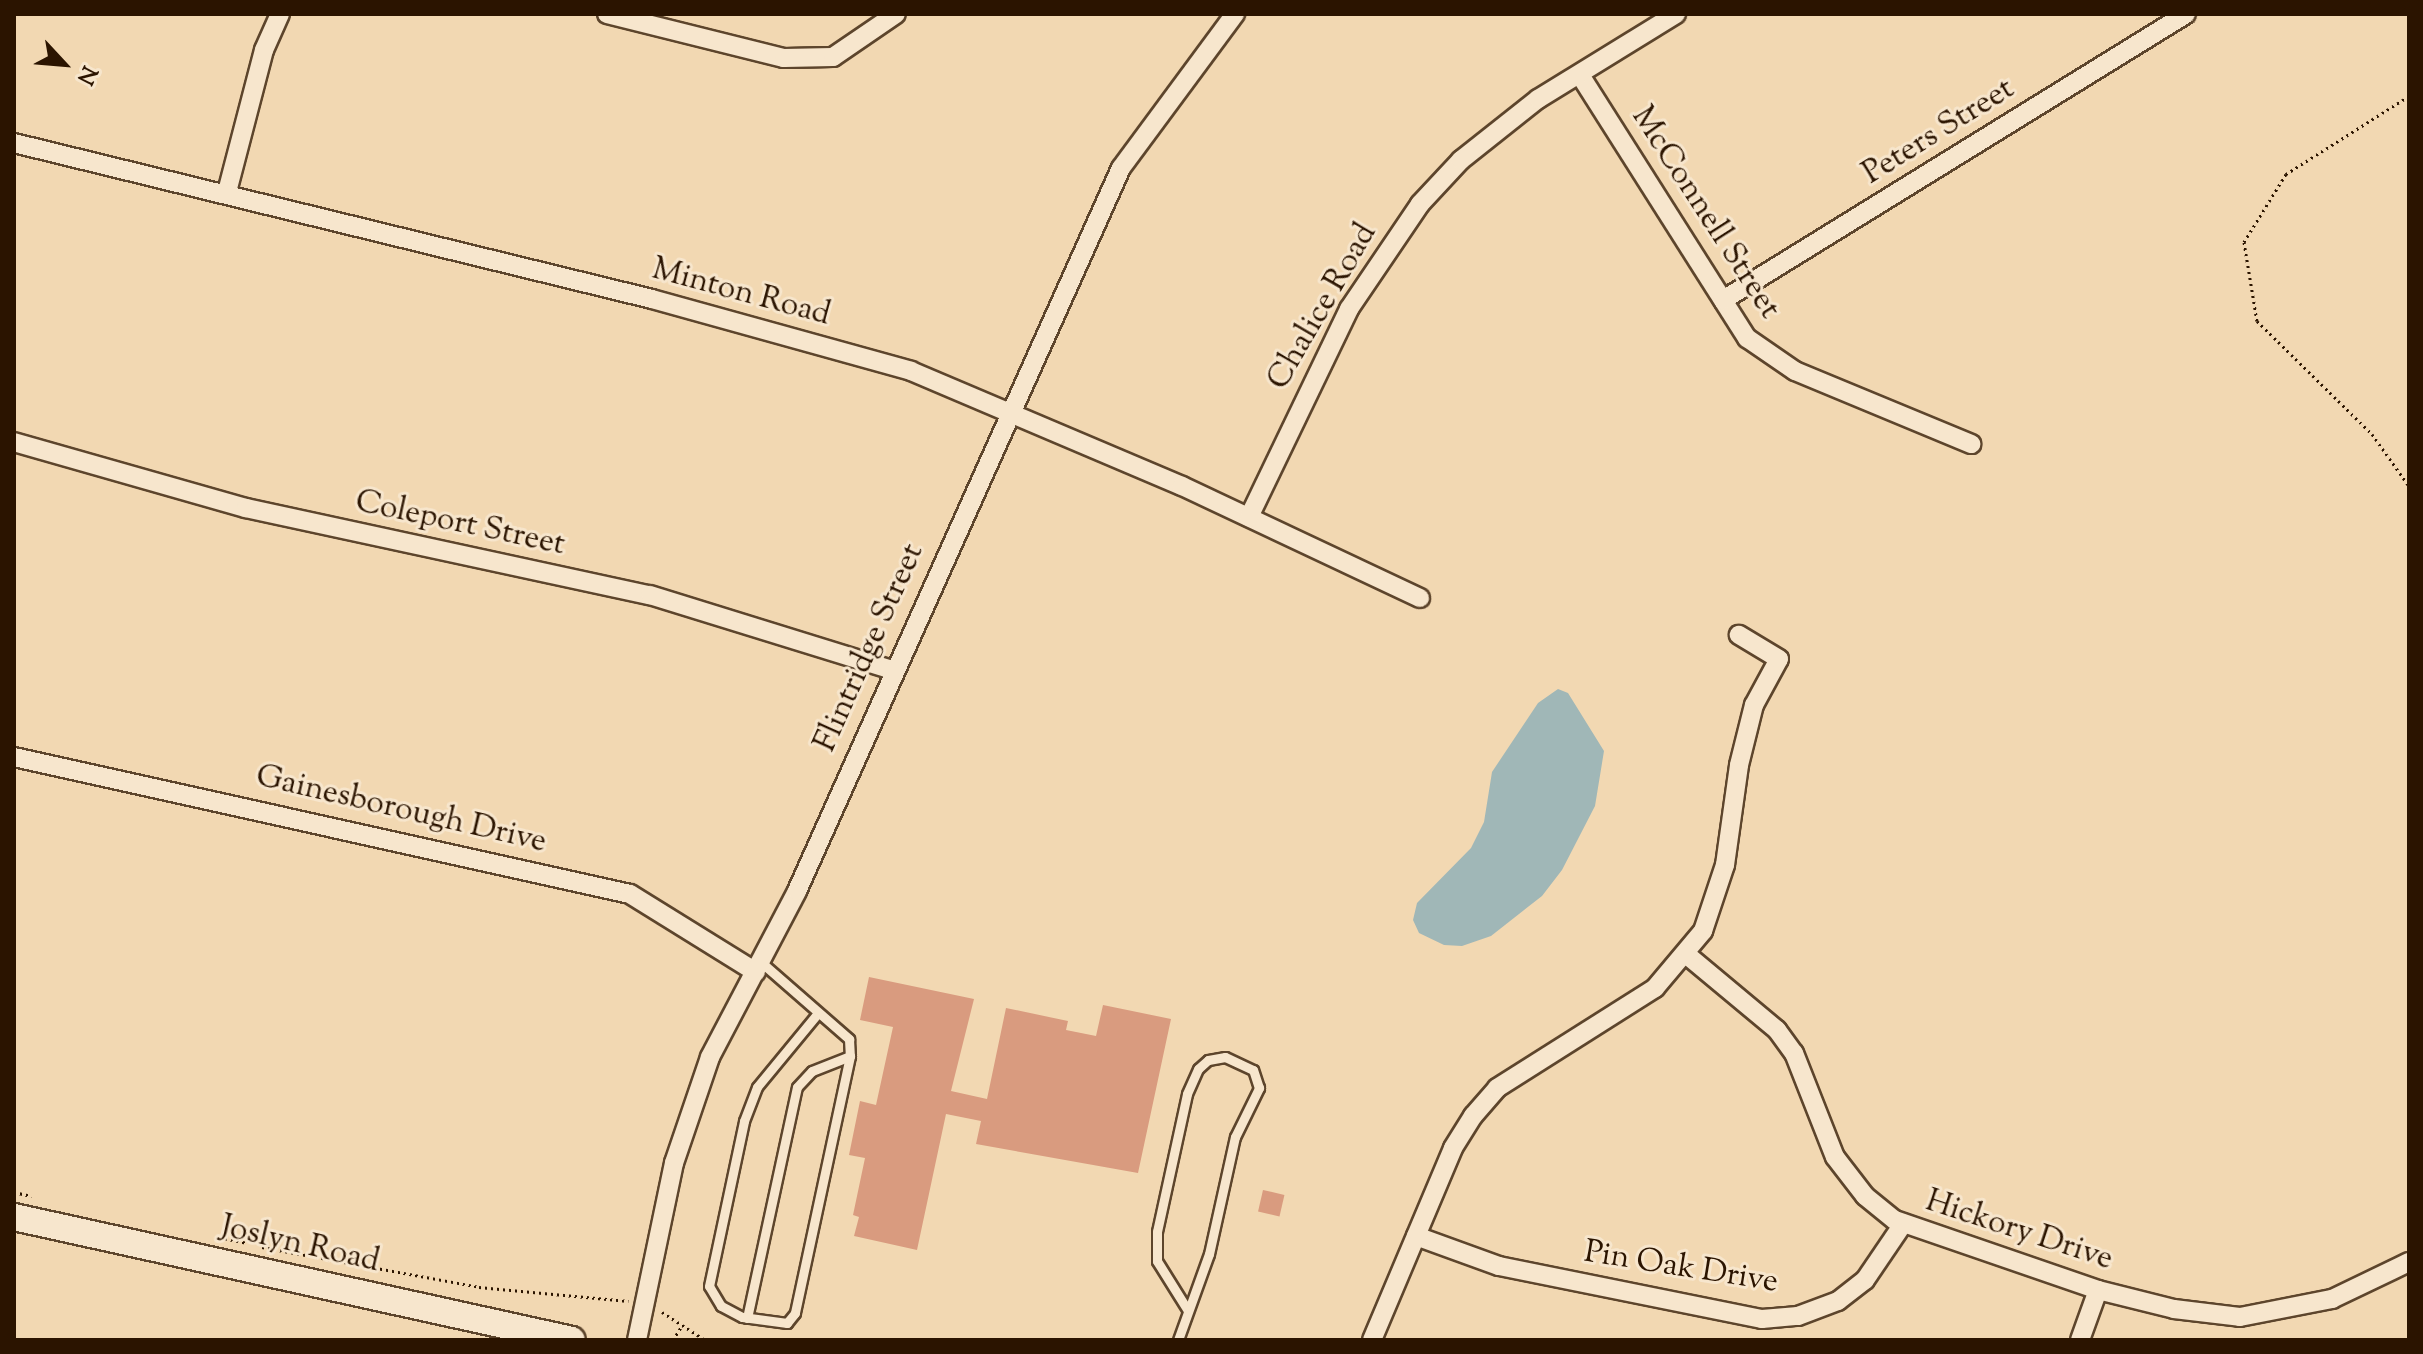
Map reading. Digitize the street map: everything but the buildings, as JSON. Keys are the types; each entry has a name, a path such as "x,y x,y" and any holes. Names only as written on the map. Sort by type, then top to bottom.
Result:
{"street":[{"path":"227,192 264,50 280,14"},
{"path":"607,14 784,58 833,57 896,14"},
{"name":"Flintridge Street","path":"637,1340 689,1108 759,968 1008,411 1121,168 1235,14"},
{"name":"Chalice Road","path":"1249,517 1308,389 1378,259 1461,160 1538,99 1676,14"},
{"name":"Peters Street","path":"1723,300 2186,14"},
{"name":"McConnell Street","path":"1580,75 1747,338 1795,371 1971,444"},
{"name":"Minton Road","path":"14,143 227,192 881,362 1008,411 1249,517 1420,598"},
{"name":"Coleport Street","path":"14,442 246,508 650,595 893,670"},
{"path":"1372,1340 1453,1148 1497,1088 1623,1010 1687,955 1716,900 1754,705 1779,659 1739,635"},
{"name":"Gainesborough Drive","path":"14,757 630,894 759,968"},
{"name":"Hickory Drive","path":"1687,955 1777,1030 1804,1076 1835,1157 1865,1196 1903,1224 2098,1290 2174,1309 2240,1317 2332,1299 2409,1262"},
{"name":"Joslyn Road","path":"14,1217 572,1340"},
{"name":"Pin Oak Drive","path":"1416,1236 1499,1266 1762,1319 1798,1316 1838,1301 1865,1280 1903,1224"},
{"path":"2080,1340 2098,1290"}],"lane":[{"path":"759,968 818,1013 849,1039 850,1056 795,1313 787,1323 747,1318 721,1306 709,1286 744,1121 757,1087 818,1013"},
{"path":"747,1318 797,1087 812,1071 850,1056"},
{"path":"1178,1340 1209,1254 1235,1137 1259,1088 1253,1070 1225,1057 1208,1060 1198,1069 1187,1094 1157,1232 1157,1261 1187,1309"}],"path":[{"path":"2409,96 2286,174 2244,242 2257,321 2372,434 2409,486"},
{"path":"14,1192 43,1199"},
{"path":"217,1237 479,1287 546,1296 600,1295 644,1305 670,1315 681,1327 705,1340"},
{"path":"673,1340 681,1327"}],"water":[{"path":"1558,689 1568,693 1604,751 1595,806 1562,870 1542,896 1491,936 1462,946 1444,945 1419,933 1413,920 1417,903 1471,848 1484,822 1492,772 1538,703"}]}
